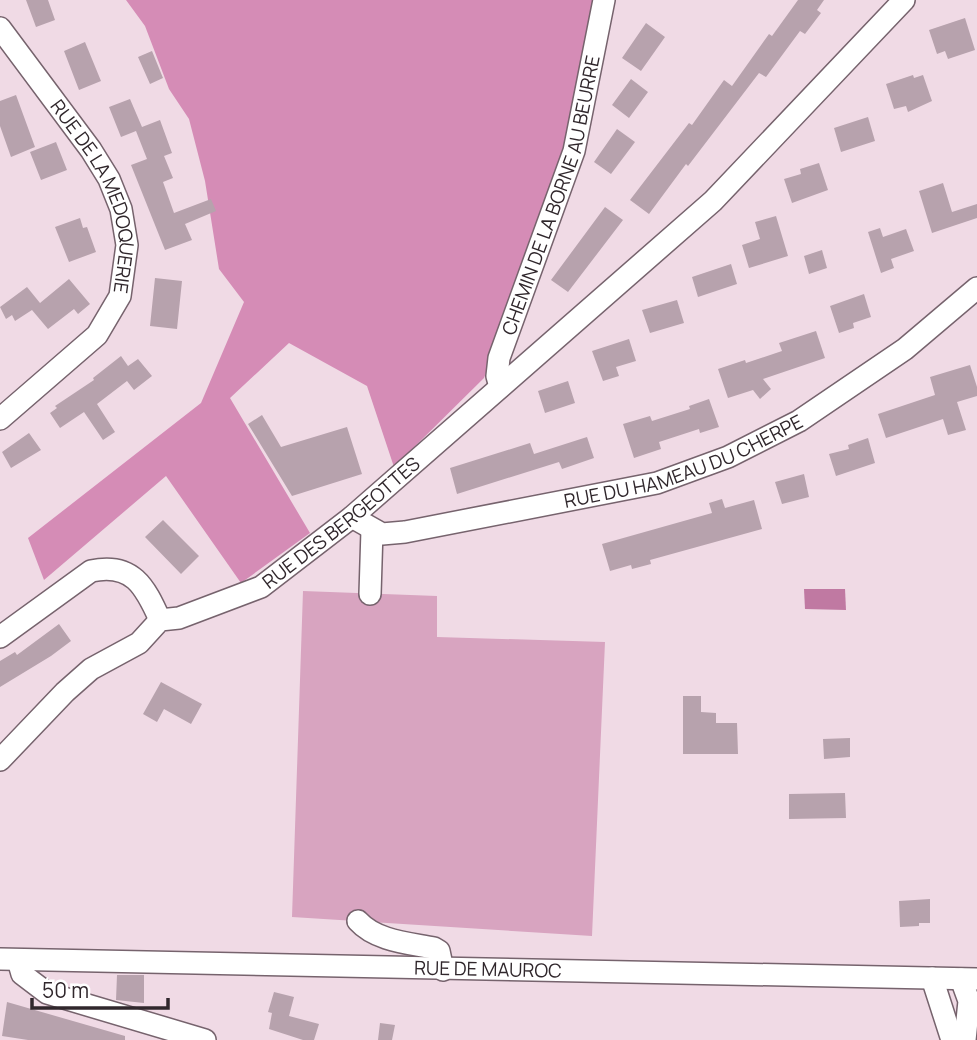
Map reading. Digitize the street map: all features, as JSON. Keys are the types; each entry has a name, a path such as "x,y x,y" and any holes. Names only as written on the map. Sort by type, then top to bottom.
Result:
{"street":[{"name":"CHEMIN DE LA BORNE AU BEURRE","path":"500,387 497,376 499,358 574,151 604,0"},
{"path":"500,387 713,201 904,0"},
{"name":"RUE DE LA MEDOQUERIE","path":"0,28 91,150 109,179 121,209 127,245 120,296 97,335 0,419"},
{"name":"RUE DU HAMEAU DU CHERPE","path":"372,530 382,534 405,532 657,482 728,457 799,421 905,349 977,288"},
{"name":"RUE DES BERGEOTTES","path":"160,620 179,618 261,587 352,517 500,387"},
{"path":"352,517 372,530 370,594"},
{"path":"0,637 90,571 106,568 127,572 147,590 160,620 139,643 91,670 65,692 0,760"},
{"path":"358,921 365,929 378,935 434,948 439,951 443,970"},
{"path":"9,959 22,974 47,993 178,1036 205,1040"},
{"name":"RUE DE MAUROC","path":"9,959 969,979"},
{"path":"932,978 965,1031"},
{"path":"965,1031 969,979"}],"shaded area":[{"path":"126,0 604,0 574,151 484,378 394,467 367,386 289,343 230,398 310,533 241,583 166,476 44,580 28,538 201,403 244,302 219,269 205,181 189,119 169,89 145,26"},
{"path":"804,589 845,589 846,610 805,609"},
{"path":"303,591 437,596 437,637 605,642 592,936 292,917"}],"building":[{"path":"26,0 48,0 55,20 36,27"},
{"path":"798,0 824,0 817,10 821,13 805,34 800,31 766,77 759,73 649,214 630,200 689,123 692,125 724,80 732,86 769,34 772,36"},
{"path":"965,18 975,50 948,59 945,51 937,54 929,30"},
{"path":"646,23 665,37 641,71 622,58"},
{"path":"85,42 101,81 79,90 64,51"},
{"path":"152,51 163,78 150,84 138,57"},
{"path":"913,75 914,78 923,75 932,101 908,112 906,106 894,109 886,84"},
{"path":"631,79 648,92 629,118 612,105"},
{"path":"16,95 35,147 11,157 0,126 0,101"},
{"path":"130,99 142,127 160,120 172,153 164,156 173,178 163,182 174,213 211,199 216,211 185,224 192,240 165,250 131,165 147,159 136,131 121,137 109,107"},
{"path":"868,117 875,141 841,152 834,128"},
{"path":"617,129 635,142 611,174 594,162"},
{"path":"56,142 67,170 41,180 30,152"},
{"path":"819,163 828,190 792,203 784,179 801,174 800,169"},
{"path":"943,183 952,212 977,204 977,218 932,233 919,191"},
{"path":"605,207 623,220 568,292 551,280"},
{"path":"776,216 788,256 749,268 742,245 760,239 755,222"},
{"path":"80,218 83,228 87,227 96,252 69,262 55,227"},
{"path":"880,228 883,237 906,229 914,251 891,259 894,268 881,273 868,232"},
{"path":"822,250 827,268 809,274 804,256"},
{"path":"731,264 737,284 698,297 692,277"},
{"path":"155,278 182,281 177,329 150,326"},
{"path":"69,279 90,304 78,314 74,309 48,329 32,310 15,321 12,315 6,319 0,307 27,287 40,303"},
{"path":"864,294 871,317 853,323 854,328 839,333 830,306"},
{"path":"677,300 684,323 650,333 642,310"},
{"path":"816,331 825,358 763,379 771,389 760,399 753,390 728,398 718,369 782,351 779,343"},
{"path":"629,339 636,361 616,367 619,376 603,381 592,351"},
{"path":"121,356 128,366 138,359 152,376 134,390 127,381 97,404 115,432 103,440 84,412 60,428 50,413 57,408 55,406 94,380 93,378"},
{"path":"970,365 977,396 957,402 966,430 948,435 943,419 886,438 878,414 935,395 930,377"},
{"path":"568,381 575,403 545,413 538,391"},
{"path":"709,399 719,427 700,433 699,429 659,442 661,449 634,458 623,424 650,416 652,421 690,409 689,406"},
{"path":"262,415 281,447 347,427 362,474 292,496 248,424"},
{"path":"29,433 41,450 11,468 2,452"},
{"path":"587,437 594,458 562,469 559,462 457,494 450,468 530,443 534,454"},
{"path":"868,438 875,463 836,476 829,454 849,449 848,445"},
{"path":"804,474 809,497 782,504 775,482"},
{"path":"722,499 725,508 754,500 762,529 650,560 651,564 632,569 631,565 610,571 602,544 712,513 709,503"},
{"path":"163,520 199,556 181,574 145,537"},
{"path":"59,624 71,641 0,687 0,661 15,652 17,655"},
{"path":"161,682 202,704 191,724 164,709 157,722 143,714"},
{"path":"683,696 701,696 701,712 716,713 716,723 737,723 738,754 683,754"},
{"path":"850,738 850,757 824,759 823,739"},
{"path":"845,793 846,818 789,819 789,794"},
{"path":"930,899 930,923 900,927 899,901"},
{"path":"117,975 144,975 144,1003 116,1000"},
{"path":"274,992 294,997 289,1016 319,1024 314,1040 303,1040 269,1029 272,1013 268,1012"},
{"path":"7,1002 125,1036 125,1040 28,1040 2,1036"},
{"path":"380,1023 395,1025 392,1040 378,1040"}]}
